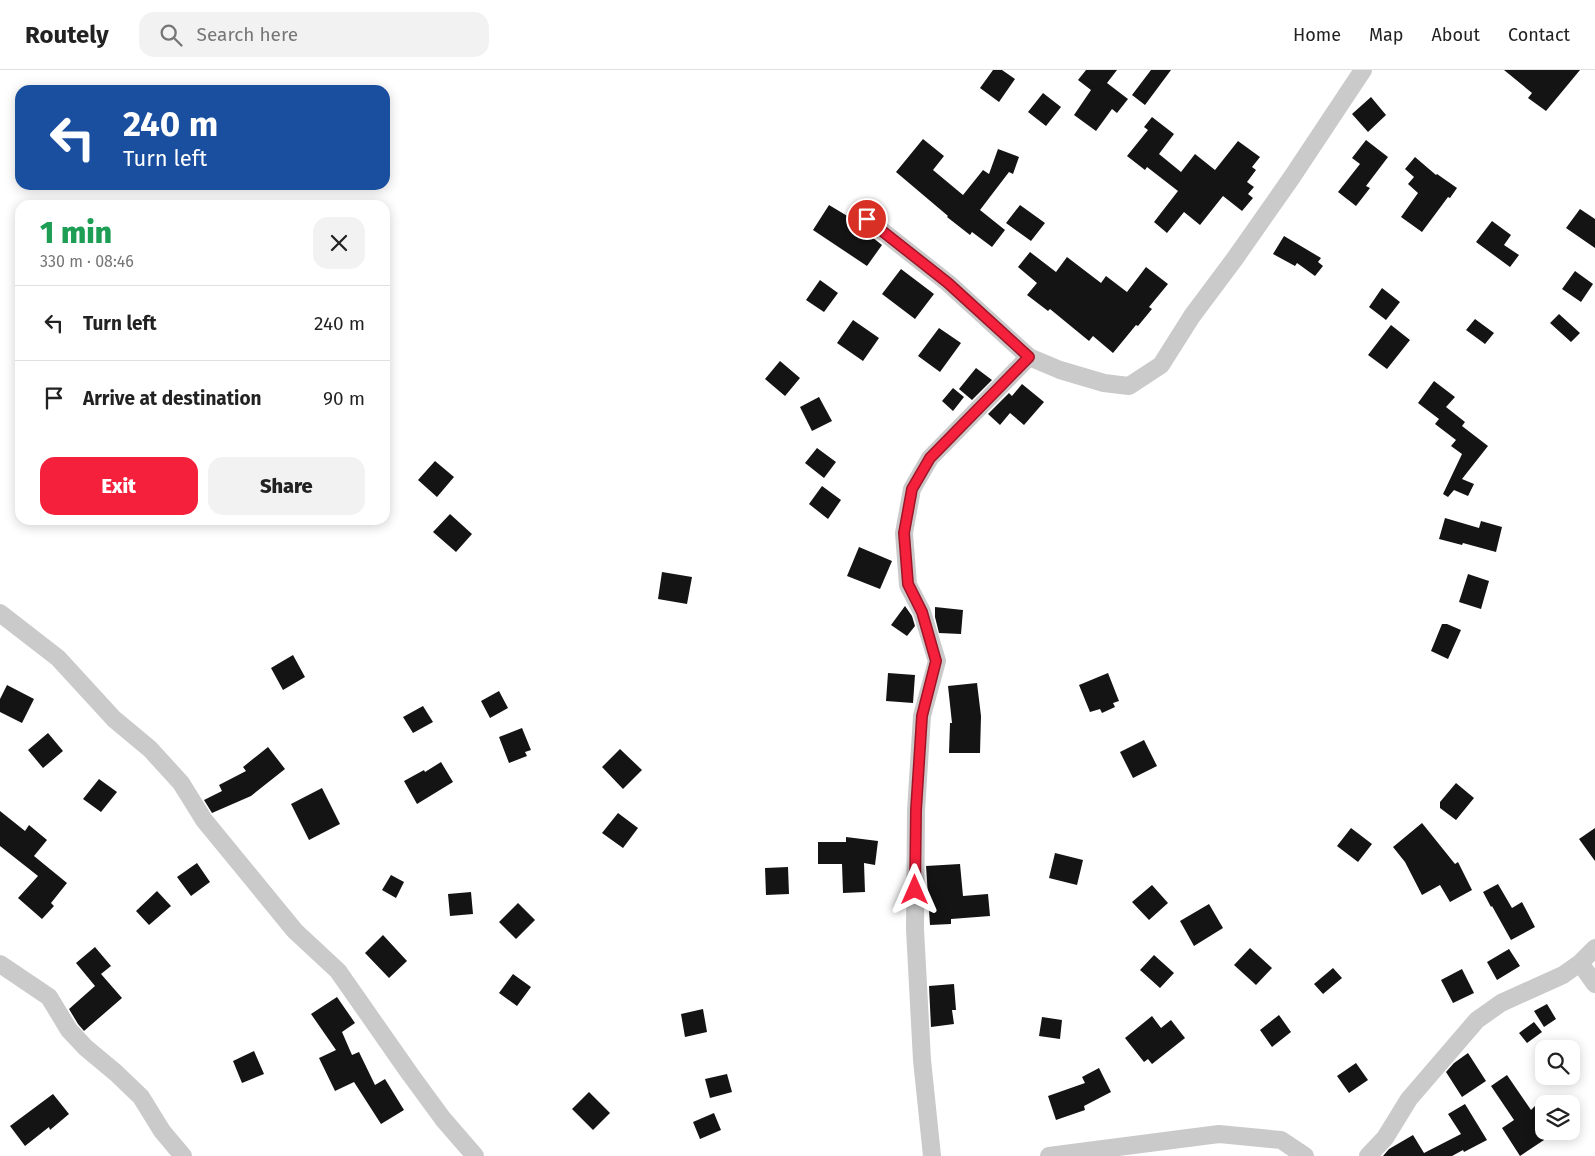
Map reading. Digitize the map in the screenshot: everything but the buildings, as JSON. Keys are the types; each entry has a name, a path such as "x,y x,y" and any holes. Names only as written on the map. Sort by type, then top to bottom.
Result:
{"street":[{"path":"867,219 948,283 1029,357 1060,370 1104,383 1129,386 1161,365 1192,316 1275,201 1363,70"},
{"path":"932,1156 922,1060 915,929 916,810 922,716 936,661 922,612 908,584 904,533 912,489 930,458 1029,357"},
{"path":"0,613 58,658 114,719 150,749 181,783 204,820 296,931 338,971 443,1119 476,1156"},
{"path":"1368,1156 1385,1138 1409,1098 1477,1020 1501,1002 1563,974 1580,963 1595,948"},
{"path":"1580,963 1595,984"},
{"path":"0,964 49,997 70,1030 86,1048 141,1096 162,1131 183,1156"},
{"path":"1049,1156 1219,1134 1281,1140 1305,1156"},
{"path":"1385,1138 1387,1156"}],"route":[{"path":"867,219 973,304 1029,357 930,458 912,489 904,533 908,584 922,612 936,661 922,716 916,810 915,890"}]}
